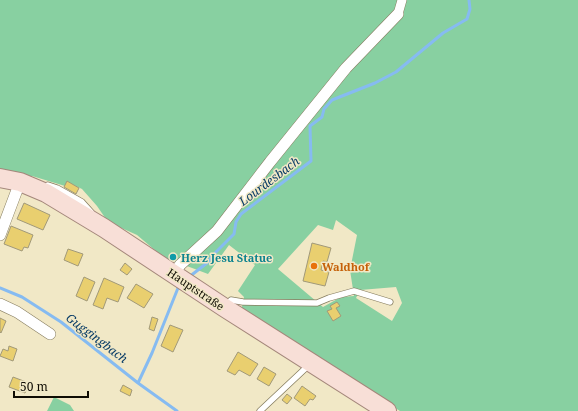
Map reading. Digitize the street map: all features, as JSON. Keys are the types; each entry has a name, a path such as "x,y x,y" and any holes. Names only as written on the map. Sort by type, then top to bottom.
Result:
{"main road":[{"name":"Hauptstraße","path":"0,178 20,182 46,193 104,228 225,308 387,411"}],"street":[{"path":"182,279 180,265 217,231 270,162 346,68 398,14 402,0"},
{"path":"0,234 20,182"},
{"path":"0,304 17,312 50,334"}],"lane":[{"path":"225,308 231,300 243,302 317,303 354,291 390,302"},
{"path":"260,411 311,363"}],"green space":[{"path":"0,0 578,0 578,411 400,411 241,312 244,297 238,291 255,265 229,245 208,274 163,257 137,235 108,222 97,206 82,189 67,182 65,186 32,176 27,179 0,173","holes":["336,220 357,235 350,270 354,296 341,297 323,307 278,269 318,225 333,230","396,287 402,303 392,321 356,298 360,290"]},
{"path":"54,397 70,405 74,411 47,411"}],"building":[{"path":"67,181 79,188 76,194 64,187"},
{"path":"24,203 50,215 43,230 17,219"},
{"path":"11,226 33,235 28,248 24,247 22,251 4,244"},
{"name":"Waldhof","path":"312,243 331,248 327,262 323,261 321,270 329,272 325,286 303,281"},
{"path":"68,249 83,254 78,266 64,260"},
{"path":"125,263 132,269 127,275 120,270"},
{"path":"84,277 95,282 87,301 76,296"},
{"path":"104,278 124,287 118,302 107,298 103,309 93,305"},
{"path":"136,284 153,294 144,308 127,298"},
{"path":"337,302 340,306 336,308 341,316 333,321 327,311 332,309 330,306"},
{"path":"152,317 158,319 154,331 149,329"},
{"path":"0,318 6,321 1,333 0,332"},
{"path":"170,325 183,330 173,352 161,346"},
{"path":"9,346 17,349 13,361 0,356 3,349 8,351"},
{"path":"238,352 258,364 250,376 239,370 235,375 227,371"},
{"path":"264,367 276,374 269,386 257,379"},
{"path":"13,377 29,383 25,393 9,387"},
{"path":"123,385 132,390 130,396 120,391"},
{"path":"302,386 316,396 313,400 310,399 305,406 294,398"},
{"path":"287,394 292,398 287,404 282,400"}],"waterway":[{"name":"Lourdesbach","path":"189,277 207,263 234,234 236,222 241,214 311,161 310,126 322,117 324,109 332,100 375,83 396,72 443,33 467,19 470,9 469,0"},
{"name":"Lourdesbach","path":"138,383 152,353 178,288 181,285"},
{"name":"Guggingbach","path":"0,288 22,297 61,322 138,383 177,411"}],"place":[{"name":"Herz Jesu Statue","path":"173,257"},
{"name":"Waldhof","path":"314,266"}]}
